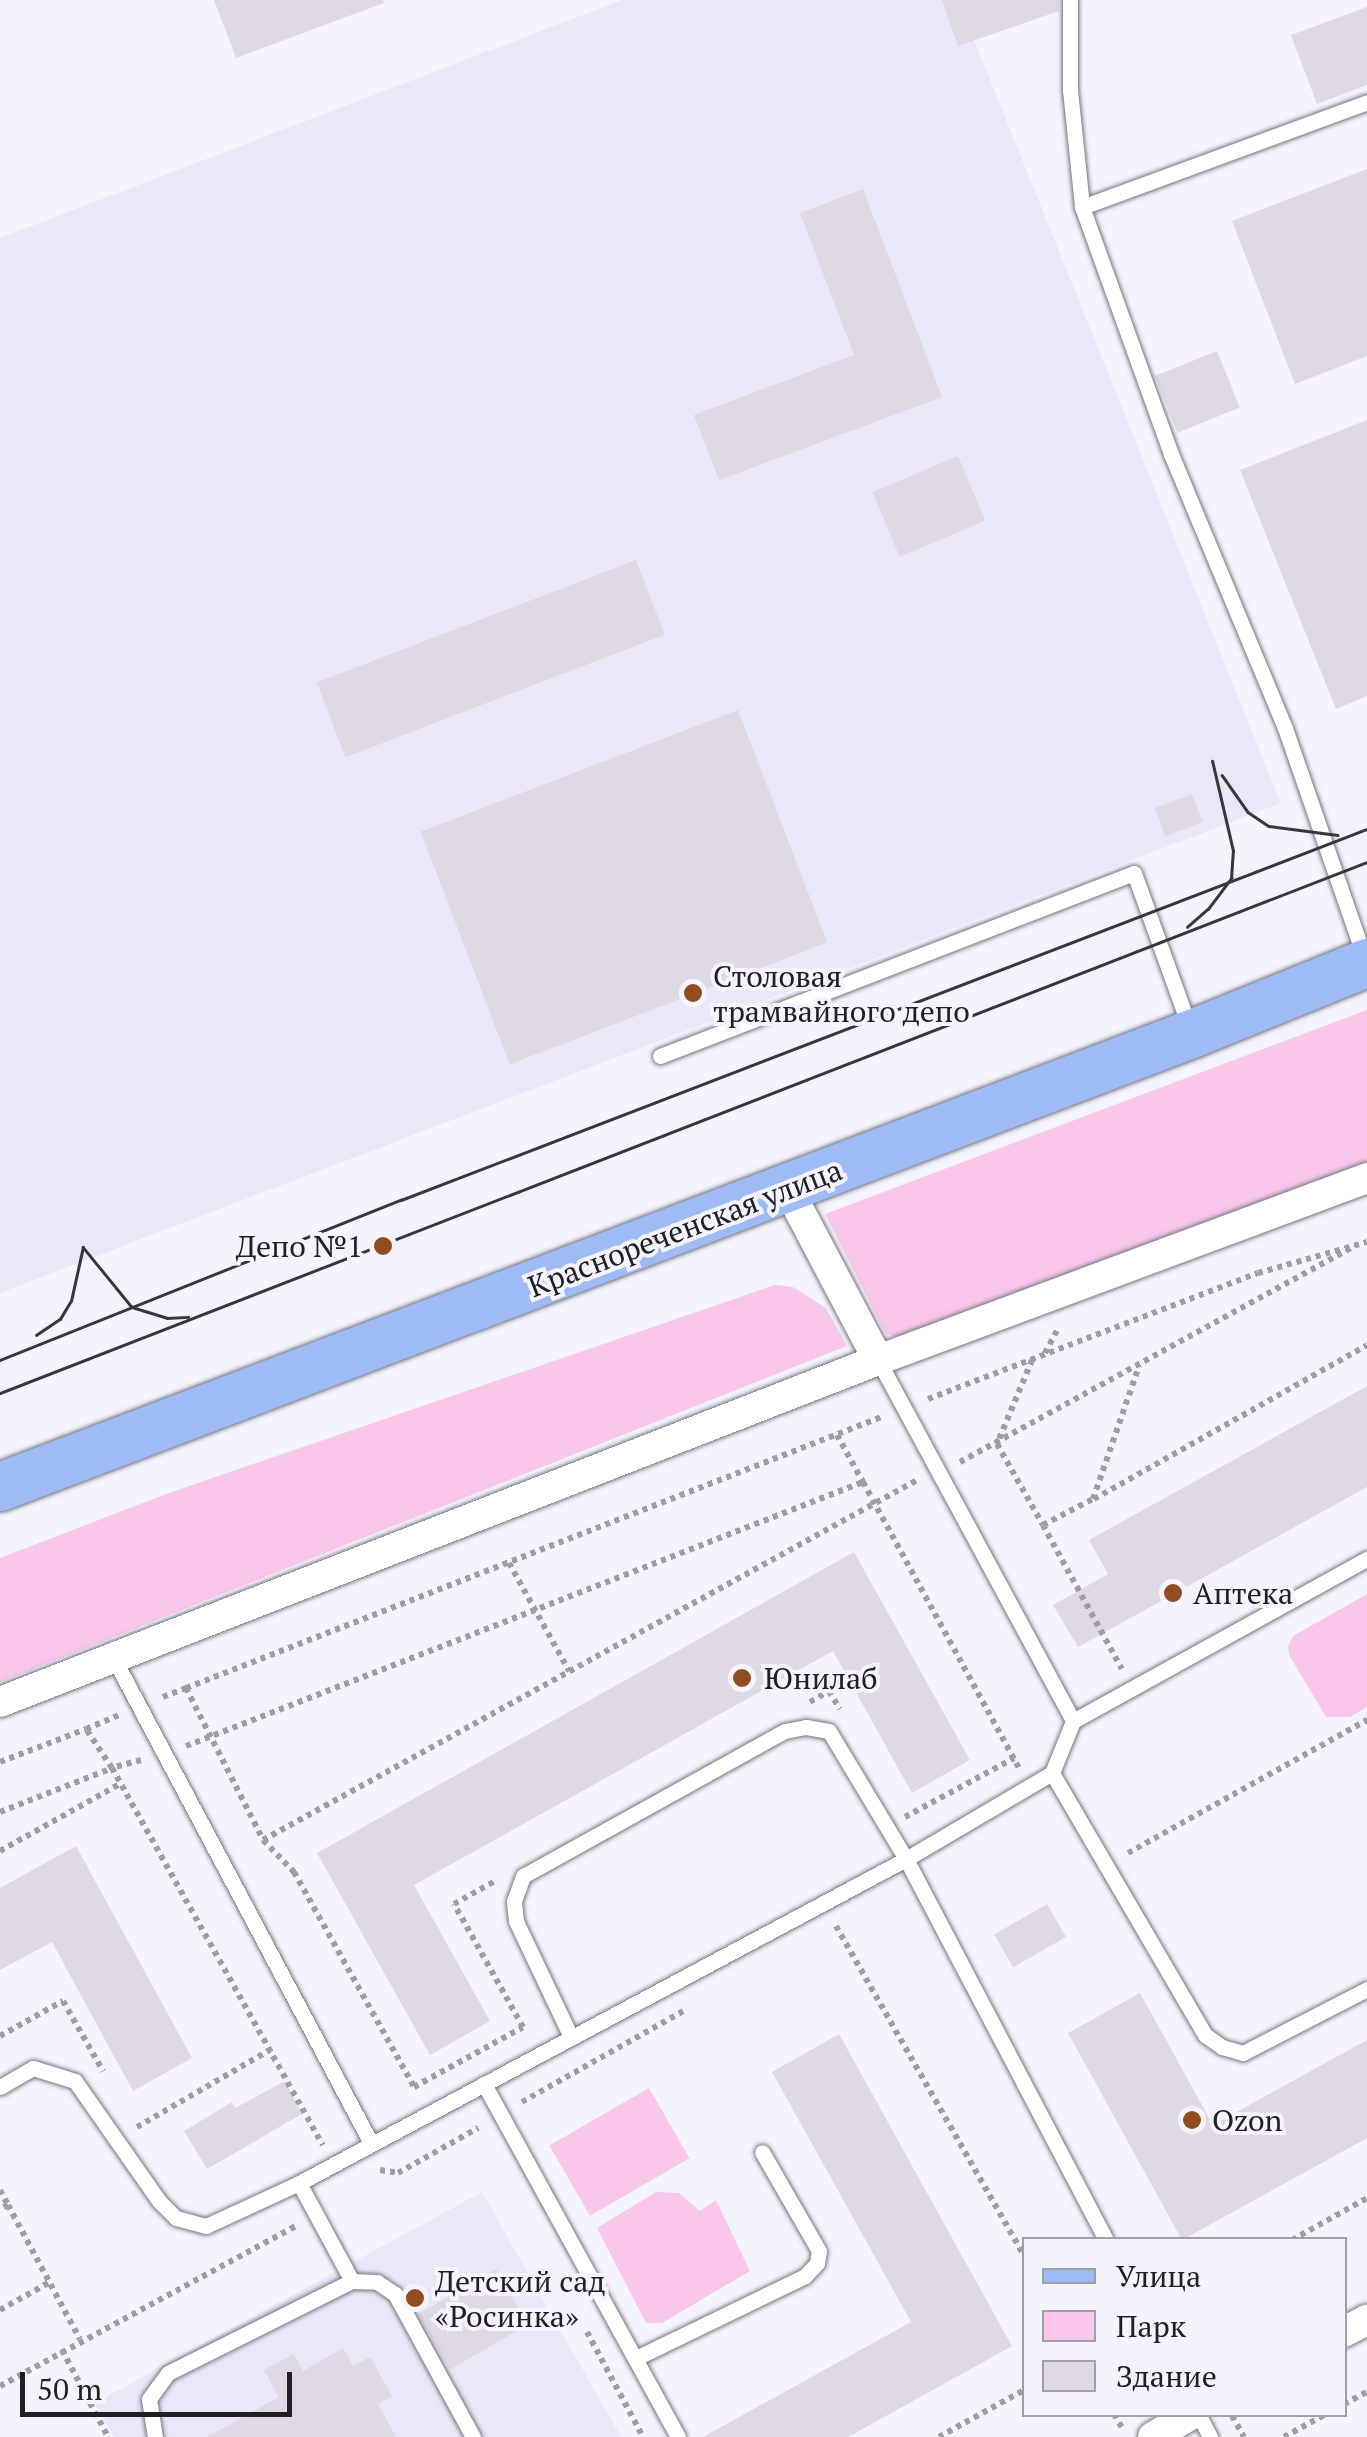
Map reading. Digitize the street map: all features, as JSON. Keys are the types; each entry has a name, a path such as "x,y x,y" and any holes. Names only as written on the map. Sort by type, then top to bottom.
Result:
{"main road":[{"name":"Краснореченская улица","path":"0,1487 788,1189 1366,963"}],"street":[{"path":"0,1702 878,1360 1367,1178"},
{"path":"788,1189 878,1360"},
{"path":"1153,2437 1190,2417"}],"lane":[{"path":"1070,0 1070,90 1082,207 1171,454 1285,728 1366,963"},
{"path":"1082,207 1367,102"},
{"path":"660,1056 1134,873 1192,1034"},
{"path":"878,1360 1073,1721"},
{"path":"0,2087 33,2068 75,2081 158,2200 176,2218 206,2226 299,2183 906,1859 1052,1773 1073,1721 1367,1559"},
{"path":"113,1657 371,2143"},
{"path":"571,2037 516,1921 514,1901 523,1876 785,1731 806,1727 829,1731 906,1859 1104,2237"},
{"path":"1052,1773 1205,2035 1222,2047 1243,2053 1367,1988"},
{"path":"484,2084 678,2437"},
{"path":"636,2358 805,2276 816,2263 820,2251 762,2152"},
{"path":"299,2183 352,2280"},
{"path":"155,2437 149,2399 168,2372 352,2280 377,2282 395,2294 473,2437"}],"path":[{"path":"186,1688 1258,1273 1366,1240"},
{"path":"972,1456 1366,1240"},
{"path":"1044,1526 1367,1345"},
{"path":"996,1444 1032,1359"},
{"path":"1093,1500 1139,1364"},
{"path":"837,1435 1029,1787"},
{"path":"996,1444 1132,1688"},
{"path":"264,1840 916,1480"},
{"path":"189,1745 862,1482"},
{"path":"509,1563 569,1671"},
{"path":"0,1762 117,1716"},
{"path":"1106,1866 1367,1720"},
{"path":"86,1729 112,1768 334,2164 398,2173 698,2003"},
{"path":"0,1812 143,1759"},
{"path":"0,1850 120,1784"},
{"path":"820,1935 837,1925 1022,2252"},
{"path":"0,2036 63,2001 108,2081"},
{"path":"126,2112 135,2128 270,2050"},
{"path":"478,2128 487,2145"},
{"path":"0,2190 4,2207 80,2339"},
{"path":"1297,2237 1367,2198"},
{"path":"0,2386 80,2339 317,2215"},
{"path":"0,2310 50,2282"},
{"path":"579,2317 643,2437"},
{"path":"62,2350 108,2437"},
{"path":"939,2437 1022,2391"},
{"path":"1284,2437 1321,2417"}],"shaded area":[{"path":"622,0 958,0 1281,803 0,1293 0,238"},
{"name":"Детский сад «Росинка»","path":"482,2192 621,2437 114,2437 95,2403"}],"green space":[{"path":"1367,1010 1367,1172 914,1341 886,1334 825,1214"},
{"path":"775,1285 793,1287 826,1308 847,1346 0,1682 0,1558 166,1494"},
{"path":"1367,1594 1367,1707 1350,1717 1326,1717 1289,1655 1288,1646 1293,1636"},
{"path":"649,2088 689,2158 590,2216 549,2146"},
{"path":"656,2192 679,2193 700,2211 716,2200 750,2271 662,2323 646,2323 597,2228"}],"building":[{"path":"214,0 383,0 384,3 236,58"},
{"path":"942,0 1059,0 1059,11 958,46"},
{"path":"1367,7 1367,85 1317,104 1291,35"},
{"path":"1367,169 1367,356 1295,384 1232,221"},
{"path":"863,189 942,397 719,480 694,415 854,355 800,213"},
{"path":"1217,351 1240,408 1178,433 1155,376"},
{"path":"1367,420 1367,696 1336,709 1240,470"},
{"path":"958,456 985,520 900,557 872,492"},
{"path":"636,560 665,635 345,757 317,683"},
{"path":"738,710 827,942 510,1064 421,832"},
{"path":"1192,794 1203,822 1165,836 1155,808"},
{"path":"1367,1386 1367,1487 1078,1647 1053,1605 1108,1574 1089,1540"},
{"path":"854,1552 970,1760 912,1793 833,1651 414,1885 490,2021 430,2055 317,1853"},
{"path":"76,1846 192,2058 133,2091 52,1942 0,1970 0,1888"},
{"path":"1047,1904 1066,1937 1013,1967 994,1934"},
{"path":"1140,1993 1213,2125 1367,2040 1367,2138 1187,2237 1180,2237 1068,2033"},
{"path":"839,2034 1012,2346 848,2437 703,2437 911,2322 772,2072"},
{"path":"285,2081 302,2114 207,2169 184,2131 232,2102 235,2108"},
{"path":"496,2269 528,2324 450,2369 418,2314"},
{"path":"343,2348 353,2366 370,2357 392,2396 378,2404 396,2437 207,2437 279,2397 264,2370 294,2354 303,2371"}],"tram line":[{"path":"1187,927 1208,909 1231,878 1233,851 1212,761"},
{"path":"1222,775 1248,812 1269,826 1337,835"},
{"path":"0,1360 401,1200 1367,829"},
{"path":"0,1393 1367,862"},
{"path":"83,1247 132,1307 167,1318 188,1317"},
{"path":"36,1335 60,1319 71,1301 83,1247"}],"place":[{"name":"Столовая трамвайного депо","path":"693,993"},
{"name":"Депо №1","path":"383,1246"},
{"name":"Аптека","path":"1173,1593"},
{"name":"Юнилаб","path":"742,1678"},
{"name":"Ozon","path":"1192,2120"},
{"name":"Детский сад «Росинка»","path":"415,2298"}]}
